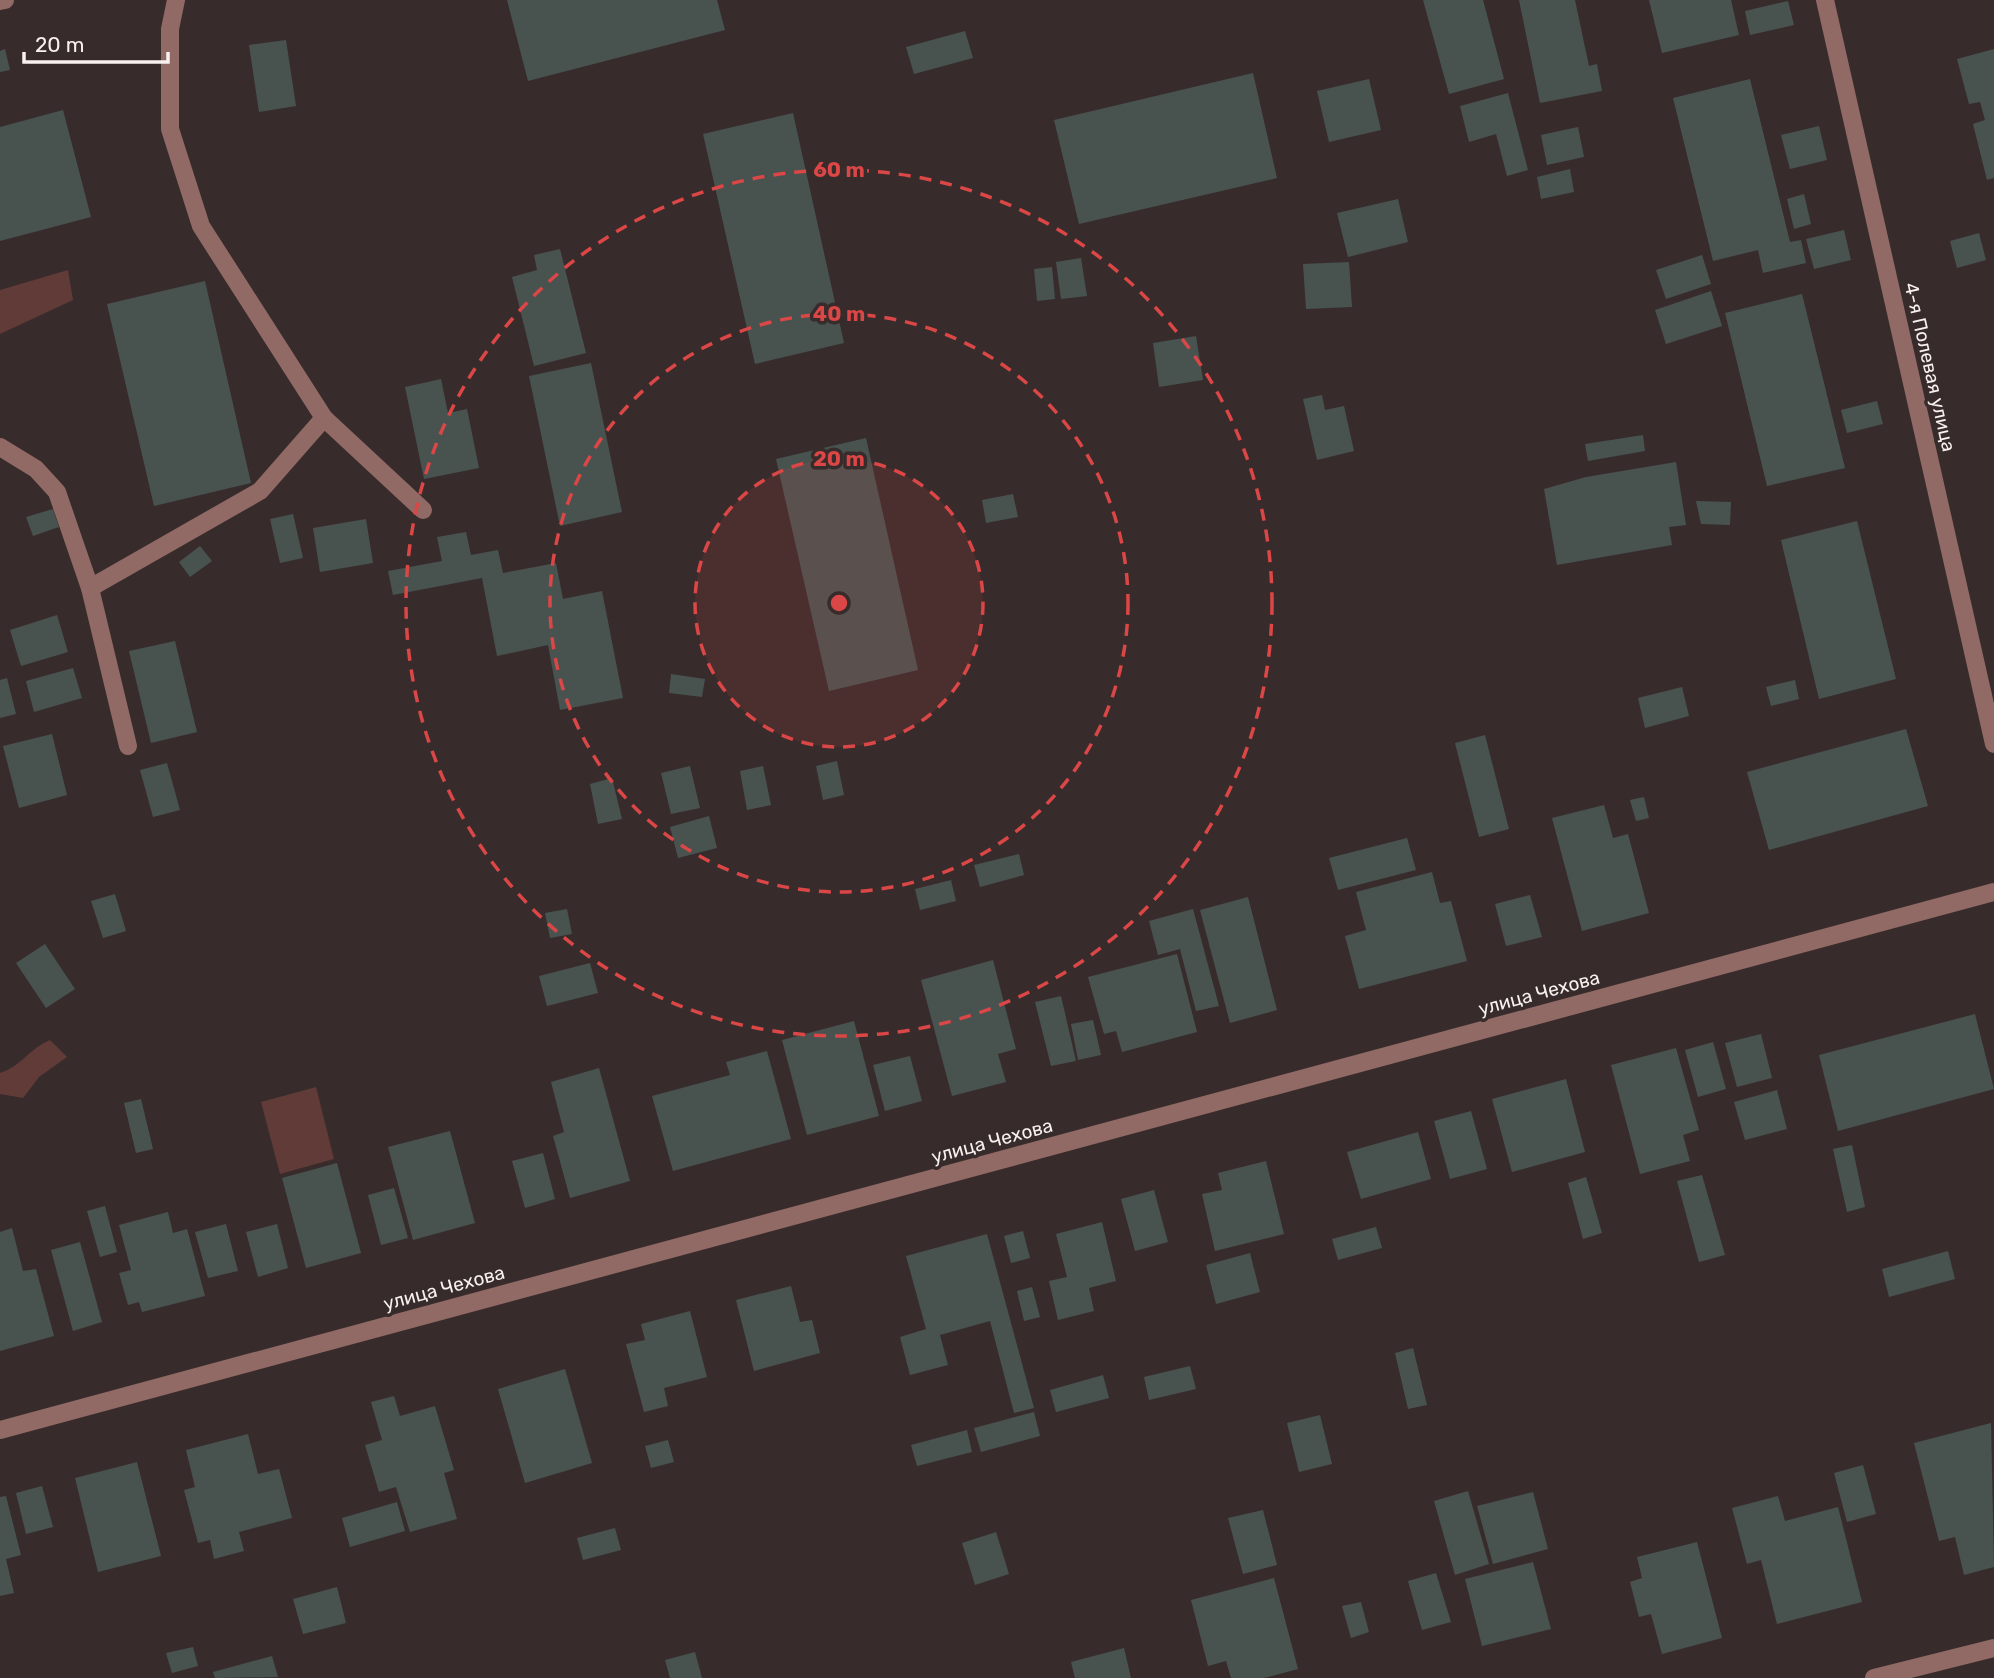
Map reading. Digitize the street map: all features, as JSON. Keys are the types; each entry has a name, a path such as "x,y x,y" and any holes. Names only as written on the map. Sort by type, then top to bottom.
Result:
{"street":[{"path":"0,1 5,0"},
{"path":"176,0 170,29 170,129 201,226 324,418 423,510"},
{"name":"4-я Полевая улица","path":"1825,0 1994,744"},
{"path":"90,588 260,491 324,418"},
{"path":"0,447 36,469 57,492 90,588 128,746"},
{"name":"улица Чехова","path":"0,1430 1994,892"},
{"path":"1874,1678 1994,1648"}],"shaded area":[{"path":"68,270 73,300 0,334 0,290"},
{"path":"50,1040 67,1057 39,1077 23,1098 0,1094 0,1073"},
{"path":"316,1087 334,1159 280,1174 261,1102"}],"building":[{"path":"507,0 717,0 725,30 528,81"},
{"path":"1423,0 1483,0 1504,79 1449,94"},
{"path":"1519,0 1575,0 1589,66 1597,64 1602,91 1540,103"},
{"path":"1649,0 1731,0 1739,35 1662,53"},
{"path":"1788,1 1794,25 1750,35 1745,11"},
{"path":"965,31 973,58 914,74 906,47"},
{"path":"286,40 296,106 259,112 249,45"},
{"path":"5,49 10,70 0,72 0,51"},
{"path":"1994,49 1994,178 1987,180 1973,124 1985,120 1980,102 1969,104 1957,59"},
{"path":"1253,73 1277,178 1079,224 1054,120"},
{"path":"1369,79 1381,130 1329,142 1317,91"},
{"path":"1750,79 1790,242 1801,240 1806,263 1763,273 1758,250 1713,261 1673,98"},
{"path":"1508,93 1528,170 1507,176 1496,134 1469,142 1460,106"},
{"path":"63,110 91,217 0,241 0,127"},
{"path":"793,113 844,343 755,364 703,134"},
{"path":"1819,126 1827,160 1790,169 1781,135"},
{"path":"1578,127 1584,157 1547,165 1541,135"},
{"path":"1570,169 1574,192 1541,199 1537,177"},
{"path":"1804,194 1811,224 1794,229 1787,199"},
{"path":"1398,199 1408,242 1348,257 1337,213"},
{"path":"1844,230 1851,260 1814,269 1806,239"},
{"path":"1979,233 1986,260 1957,268 1950,241"},
{"path":"560,249 586,353 534,366 512,277 537,270 534,255"},
{"path":"1702,255 1711,284 1666,299 1656,270"},
{"path":"1081,258 1087,296 1061,299 1056,262"},
{"path":"1349,262 1352,307 1306,309 1303,264"},
{"path":"1052,267 1055,299 1037,301 1034,269"},
{"path":"205,281 251,483 154,506 107,304"},
{"path":"1711,291 1722,326 1666,344 1655,310"},
{"path":"1802,294 1845,468 1767,486 1725,313"},
{"path":"1196,336 1203,380 1159,387 1153,343"},
{"path":"591,363 622,512 560,526 529,376"},
{"path":"441,379 448,413 467,409 479,468 424,479 405,387"},
{"path":"1322,395 1325,410 1344,406 1354,451 1317,460 1303,399"},
{"path":"1877,401 1883,424 1847,433 1841,410"},
{"path":"1643,435 1645,451 1588,461 1585,444"},
{"path":"866,438 918,670 829,691 776,459"},
{"path":"1676,462 1686,525 1669,527 1672,545 1557,565 1544,489 1586,477"},
{"path":"1013,494 1018,517 986,523 982,500"},
{"path":"1696,501 1731,502 1730,525 1701,524"},
{"path":"53,509 59,527 33,536 26,517"},
{"path":"293,514 303,558 280,563 270,519"},
{"path":"366,519 373,563 320,572 313,528"},
{"path":"1857,521 1896,679 1819,699 1781,540"},
{"path":"466,532 471,555 498,550 503,573 556,563 563,599 602,591 623,698 560,710 548,645 497,656 482,578 393,595 388,571 442,561 437,537"},
{"path":"200,546 212,561 190,577 179,562"},
{"path":"57,615 68,652 21,666 10,630"},
{"path":"175,641 197,732 151,743 129,651"},
{"path":"73,668 82,698 34,712 26,681"},
{"path":"671,674 705,679 702,697 669,693"},
{"path":"7,678 16,714 0,718 0,680"},
{"path":"1795,680 1799,699 1771,706 1766,687"},
{"path":"1682,687 1689,716 1645,728 1638,698"},
{"path":"1906,729 1928,806 1769,850 1747,772"},
{"path":"52,734 67,795 19,808 3,746"},
{"path":"1485,735 1509,829 1479,837 1455,743"},
{"path":"837,761 844,795 823,800 816,766"},
{"path":"167,763 180,810 153,817 140,770"},
{"path":"690,766 700,808 671,814 661,773"},
{"path":"763,766 771,805 747,810 740,771"},
{"path":"612,778 622,819 598,824 590,784"},
{"path":"1644,797 1649,818 1636,821 1630,800"},
{"path":"1604,805 1613,838 1628,834 1649,913 1582,931 1552,818"},
{"path":"709,816 717,848 678,858 670,827"},
{"path":"1407,838 1416,870 1338,890 1329,858"},
{"path":"1019,854 1024,875 980,887 974,865"},
{"path":"1432,872 1440,903 1451,901 1467,961 1359,989 1345,936 1366,930 1356,892"},
{"path":"951,880 956,901 920,910 915,889"},
{"path":"115,894 126,931 103,938 91,901"},
{"path":"1530,895 1542,937 1506,946 1495,904"},
{"path":"1248,897 1277,1010 1230,1023 1200,910"},
{"path":"567,909 572,934 550,938 545,913"},
{"path":"1193,909 1219,1006 1196,1011 1180,949 1158,955 1149,921"},
{"path":"45,944 75,989 46,1008 16,963"},
{"path":"1177,954 1197,1032 1122,1052 1116,1031 1104,1034 1088,977"},
{"path":"993,960 1016,1049 998,1054 1006,1082 952,1096 921,980"},
{"path":"590,963 598,993 547,1006 539,976"},
{"path":"1061,996 1076,1061 1051,1066 1035,1002"},
{"path":"1975,1014 1994,1089 1838,1131 1819,1055"},
{"path":"1093,1020 1101,1055 1078,1060 1071,1024"},
{"path":"854,1021 879,1116 807,1135 782,1040"},
{"path":"1761,1034 1772,1078 1737,1087 1725,1043"},
{"path":"1713,1042 1726,1089 1698,1097 1685,1050"},
{"path":"1676,1048 1699,1130 1683,1135 1690,1161 1640,1174 1611,1065"},
{"path":"767,1051 791,1139 673,1171 652,1096 730,1075 726,1062"},
{"path":"910,1056 922,1101 885,1111 873,1065"},
{"path":"599,1068 630,1181 570,1198 553,1136 564,1132 551,1082"},
{"path":"1566,1079 1585,1152 1512,1172 1492,1099"},
{"path":"1777,1090 1787,1129 1745,1140 1734,1102"},
{"path":"141,1099 153,1149 136,1153 124,1103"},
{"path":"1471,1111 1487,1169 1450,1179 1434,1121"},
{"path":"450,1131 475,1223 413,1240 388,1147"},
{"path":"1418,1132 1431,1179 1361,1199 1347,1152"},
{"path":"1852,1145 1865,1207 1847,1212 1833,1149"},
{"path":"543,1153 555,1199 525,1208 512,1161"},
{"path":"1266,1161 1284,1234 1215,1251 1202,1194 1222,1190 1218,1173"},
{"path":"337,1163 361,1253 306,1268 282,1178"},
{"path":"1702,1175 1725,1255 1699,1262 1677,1181"},
{"path":"1586,1177 1602,1233 1583,1239 1568,1183"},
{"path":"394,1188 408,1238 381,1245 368,1195"},
{"path":"1154,1190 1168,1242 1135,1251 1121,1199"},
{"path":"105,1206 117,1252 100,1257 87,1211"},
{"path":"168,1212 173,1233 187,1229 205,1296 142,1312 139,1302 128,1305 119,1273 131,1270 119,1225"},
{"path":"1102,1222 1116,1281 1089,1288 1094,1311 1058,1320 1049,1281 1067,1277 1056,1234"},
{"path":"226,1224 238,1271 208,1278 195,1232"},
{"path":"277,1224 288,1268 258,1277 246,1232"},
{"path":"1376,1227 1382,1248 1338,1260 1332,1239"},
{"path":"12,1228 23,1271 36,1269 54,1336 0,1351 0,1232"},
{"path":"1023,1231 1030,1258 1011,1263 1004,1236"},
{"path":"987,1234 1034,1408 1014,1413 990,1321 940,1335 948,1365 910,1375 900,1337 926,1329 906,1256"},
{"path":"80,1242 102,1322 73,1331 51,1250"},
{"path":"1948,1251 1955,1279 1889,1297 1882,1269"},
{"path":"1250,1253 1260,1292 1216,1304 1206,1265"},
{"path":"791,1286 800,1322 812,1320 820,1353 754,1371 736,1300"},
{"path":"1032,1287 1040,1317 1024,1321 1017,1291"},
{"path":"690,1311 707,1377 664,1388 668,1406 644,1412 626,1344 645,1340 641,1324"},
{"path":"1413,1348 1427,1405 1408,1409 1395,1353"},
{"path":"1190,1366 1196,1389 1149,1400 1144,1377"},
{"path":"565,1369 592,1463 525,1483 498,1389"},
{"path":"1103,1375 1109,1398 1056,1412 1050,1390"},
{"path":"394,1396 400,1416 435,1406 454,1470 444,1473 457,1519 410,1532 396,1487 379,1492 365,1445 382,1440 371,1402"},
{"path":"1034,1412 1040,1436 981,1452 974,1428"},
{"path":"1320,1415 1332,1464 1299,1472 1287,1423"},
{"path":"1991,1423 1994,1567 1964,1575 1955,1537 1939,1541 1914,1443"},
{"path":"967,1430 972,1452 917,1466 911,1445"},
{"path":"248,1434 258,1474 279,1469 292,1518 239,1532 244,1551 214,1559 210,1540 198,1543 184,1490 195,1487 186,1450"},
{"path":"668,1440 674,1462 651,1468 645,1446"},
{"path":"137,1462 161,1556 98,1572 75,1478"},
{"path":"1863,1465 1876,1514 1847,1522 1834,1473"},
{"path":"42,1486 53,1527 26,1534 16,1493"},
{"path":"1468,1491 1489,1564 1455,1575 1434,1501"},
{"path":"1533,1492 1548,1549 1493,1564 1477,1506"},
{"path":"6,1496 21,1555 6,1559 14,1593 0,1596 0,1497"},
{"path":"1778,1496 1785,1521 1838,1507 1862,1602 1777,1624 1761,1560 1747,1564 1732,1508"},
{"path":"397,1502 405,1531 350,1547 342,1518"},
{"path":"1263,1510 1277,1565 1243,1574 1228,1518"},
{"path":"615,1528 621,1550 583,1560 577,1538"},
{"path":"996,1532 1009,1574 975,1585 962,1543"},
{"path":"1697,1542 1722,1638 1662,1654 1651,1614 1639,1617 1630,1582 1642,1578 1637,1557"},
{"path":"1533,1562 1551,1629 1482,1646 1465,1579"},
{"path":"1436,1573 1451,1622 1422,1630 1408,1581"},
{"path":"1274,1578 1298,1669 1264,1678 1231,1678 1226,1661 1208,1666 1191,1600"},
{"path":"337,1587 346,1623 303,1634 293,1599"},
{"path":"1361,1602 1369,1632 1351,1638 1342,1606"},
{"path":"193,1647 198,1666 172,1673 166,1653"},
{"path":"1124,1648 1131,1678 1075,1678 1071,1662"},
{"path":"695,1652 702,1678 670,1678 665,1660"},
{"path":"272,1656 278,1677 215,1678 213,1672"}]}
